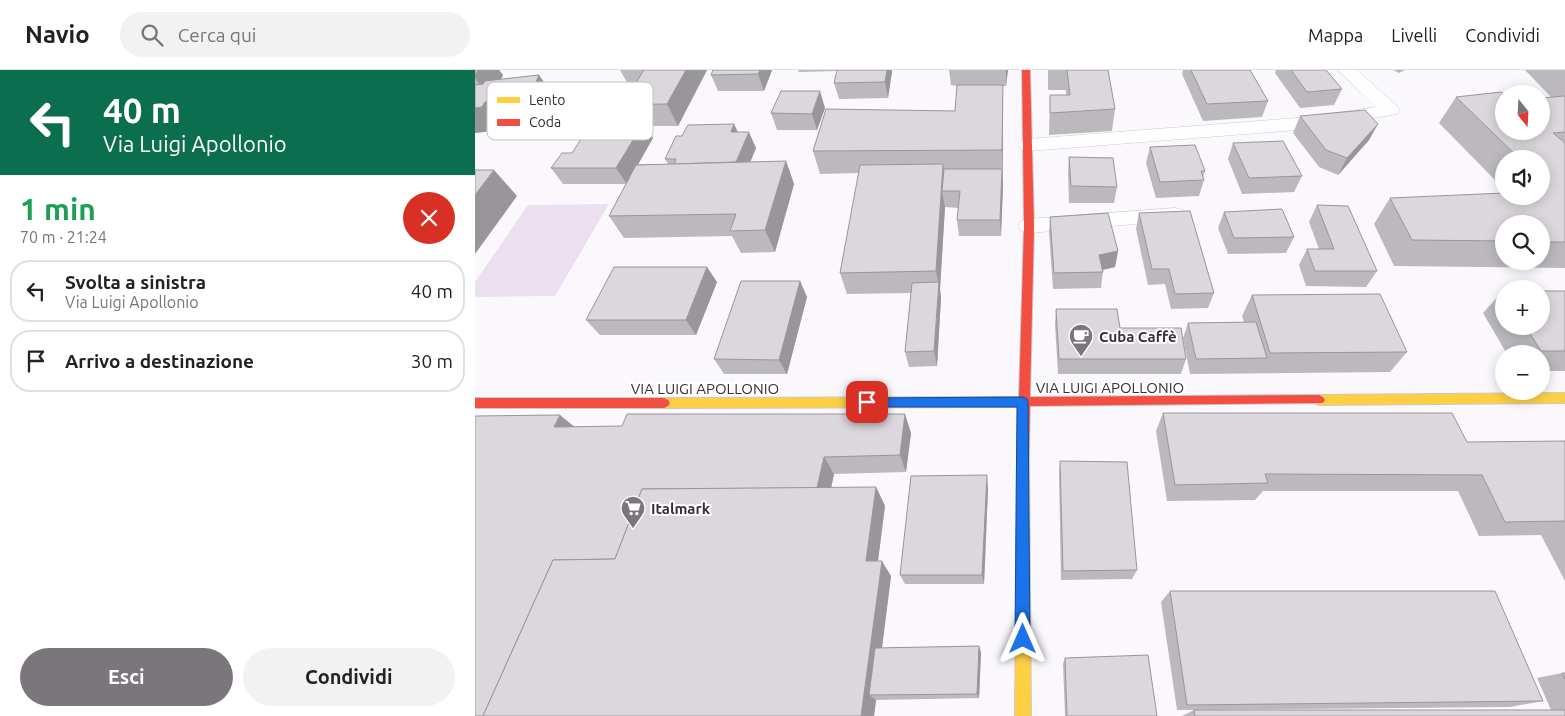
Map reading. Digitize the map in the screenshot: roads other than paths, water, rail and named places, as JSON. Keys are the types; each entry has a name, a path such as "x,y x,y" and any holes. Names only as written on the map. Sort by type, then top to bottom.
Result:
{"street":[{"path":"1023,716 1023,402 1029,226 1026,70"},
{"path":"1028,145 1310,123 1391,110 1347,70"},
{"path":"1029,226 1188,214"},
{"name":"VIA LUIGI APOLLONIO","path":"475,403 1023,402 1565,398"}],"place":[{"name":"Cuba Caffè","path":"1081,357"},
{"name":"Italmark","path":"633,529"}]}
